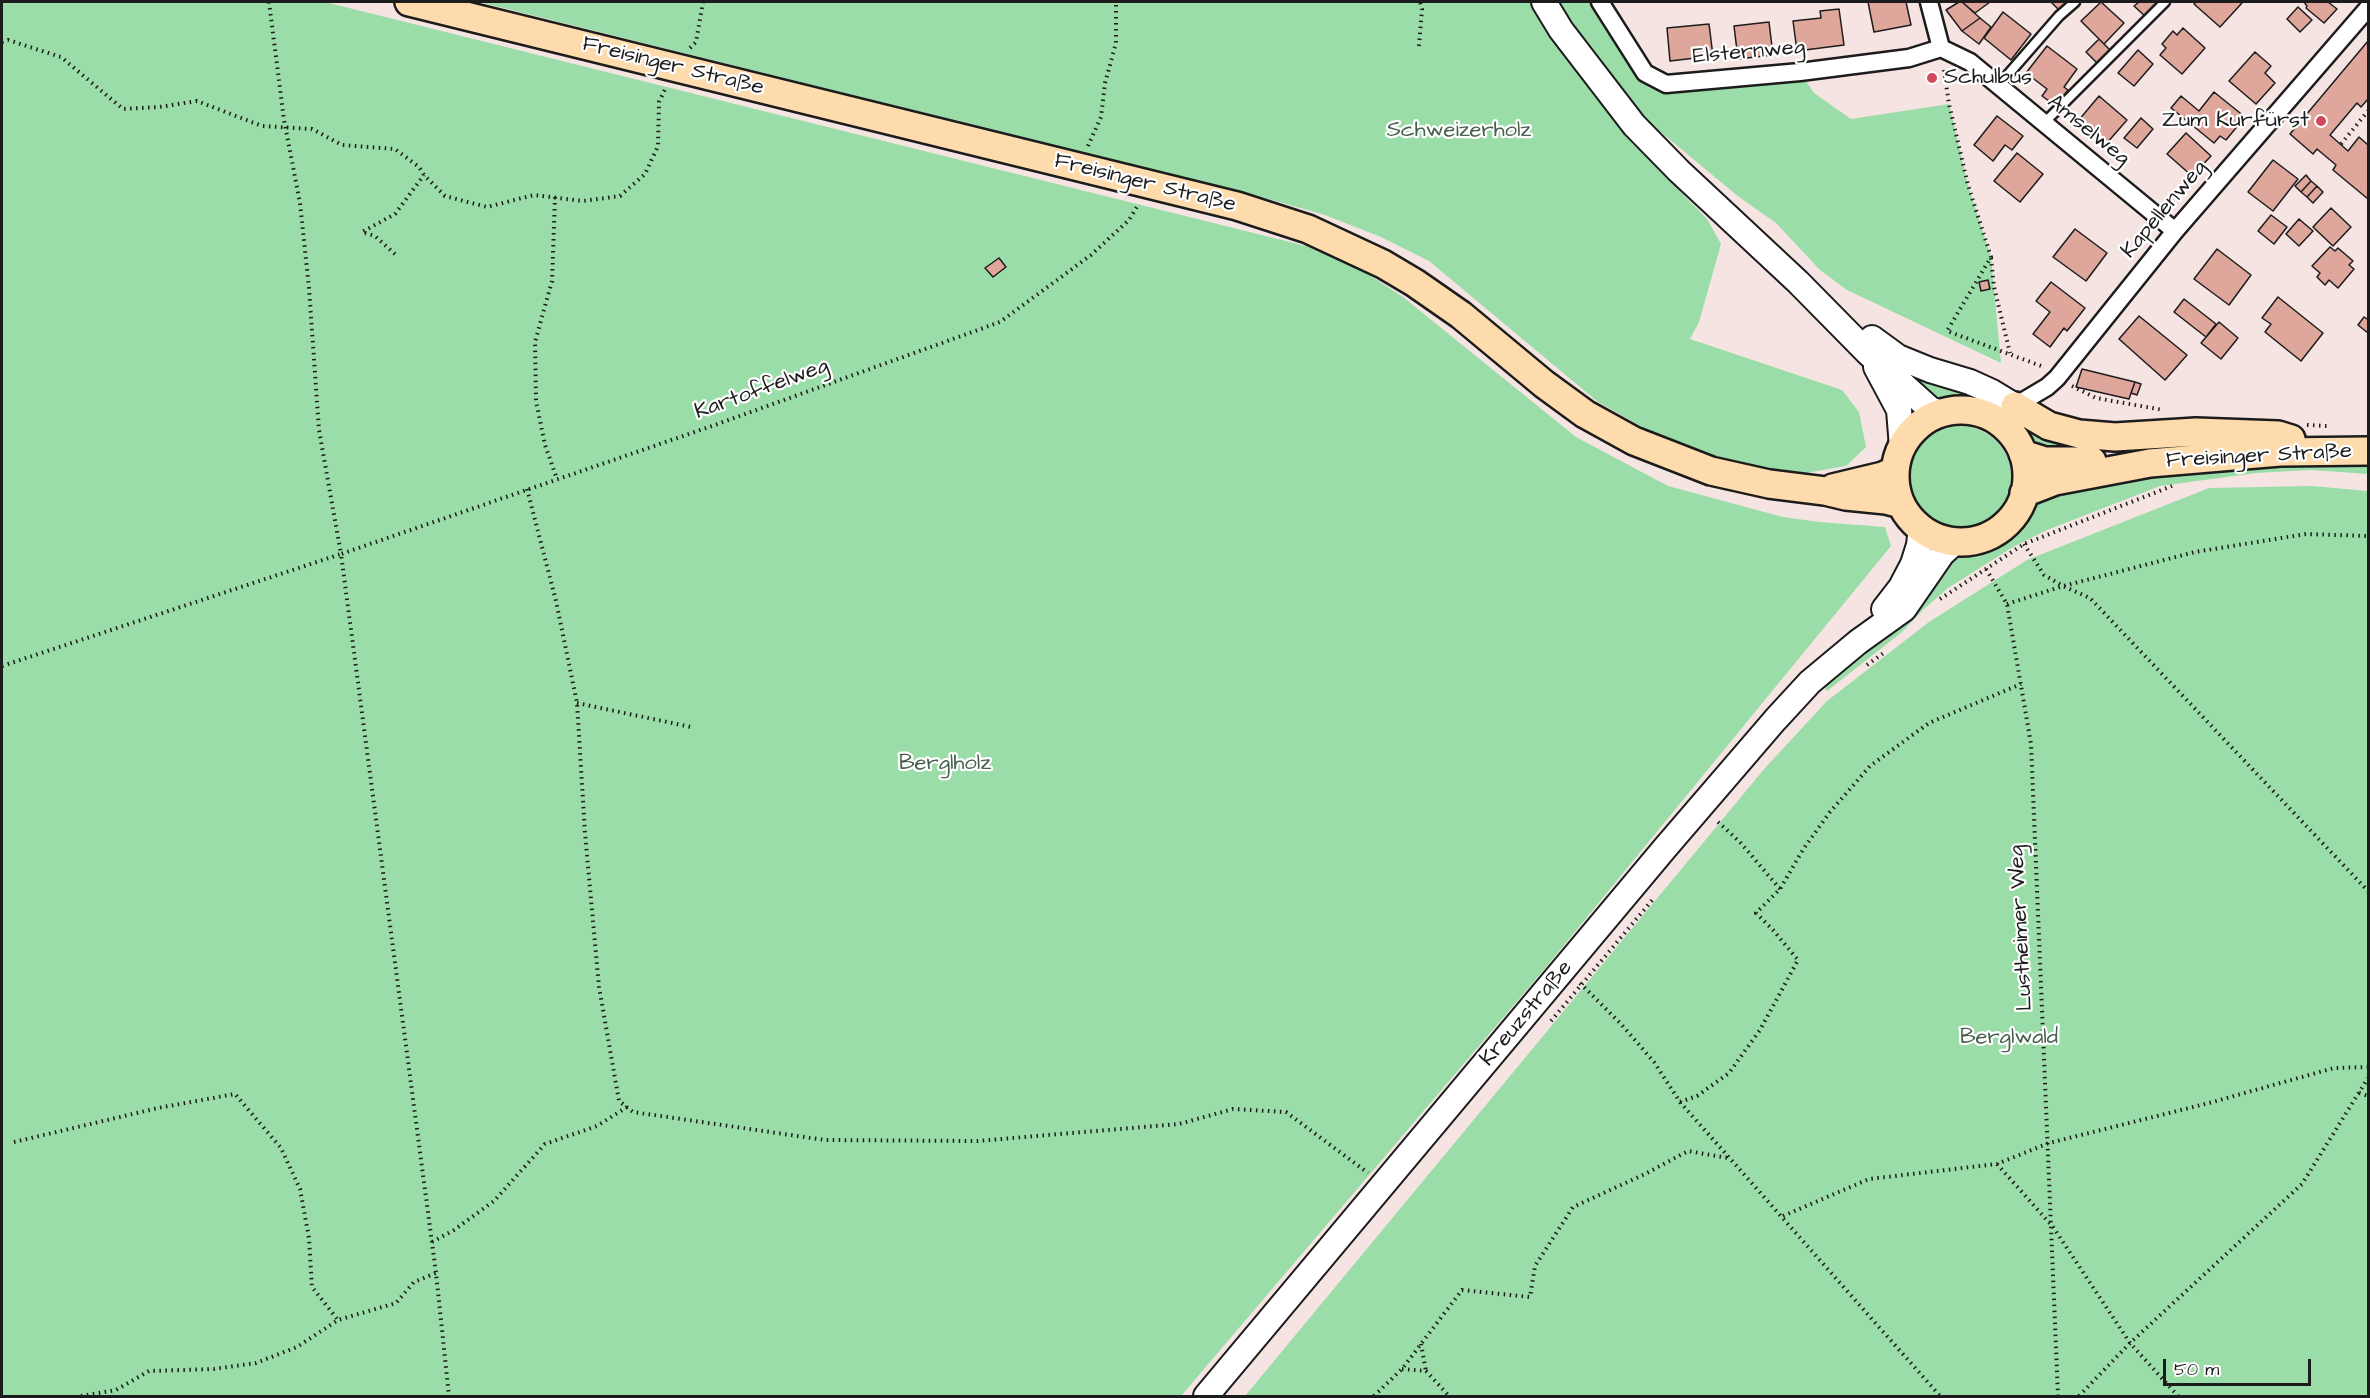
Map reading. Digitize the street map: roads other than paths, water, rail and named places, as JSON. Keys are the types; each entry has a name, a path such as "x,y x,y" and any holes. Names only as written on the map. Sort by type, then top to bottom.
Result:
{"main road":[{"name":"Freisinger Straße","path":"409,2 1237,206 1308,229 1383,264 1461,315 1585,414 1634,441 1711,471 1769,484 1825,490"},
{"path":"1544,2 1561,30 1634,125 1679,171 1798,282 1867,352 1930,409 1940,413"},
{"path":"1798,282 1898,357 1992,392 2049,426 2079,434 2115,436 2196,432 2333,438"},
{"path":"1825,490 1883,476 1898,458 1917,426 1940,413 1960,410 1980,413 1999,422 2013,436 2023,454 2027,474 2024,493 2012,517 1990,535 1973,541 1955,542 1937,537 1909,518 1897,493 1898,458 1899,410 1867,352"},
{"name":"Freisinger Straße","path":"2150,463 2248,454 2333,438 2368,451"},
{"path":"2023,454 2045,461 2150,463"},
{"path":"2024,493 2055,481 2150,463"},
{"path":"1825,490 1846,496 1901,504"},
{"name":"Kreuzstraße","path":"1858,642 1901,587 1919,545 1921,528"},
{"name":"Kreuzstraße","path":"1206,1396 1775,720 1810,682 1858,642 1904,609 1942,554 1955,542"}],"street":[{"name":"Elsternweg","path":"1600,2 1646,73 1666,84 1800,72 1909,58 1941,48"},
{"path":"1929,2 1941,48"},
{"name":"Kapellenweg","path":"2015,406 2057,378 2175,231 2368,8"},
{"name":"Amselweg","path":"1941,48 1970,62 2175,231"}],"lane":[{"path":"1998,86 2059,16 2075,2"},
{"path":"2044,123 2165,2"}],"place":[{"name":"Schulbus","path":"1932,78"},
{"name":"Zum Kurfürst","path":"2321,121"}],"park label":[{"name":"Schweizerholz","path":"1459,131"},
{"name":"Berglholz","path":"945,764"},
{"name":"Berglwald","path":"2009,1038"}]}
